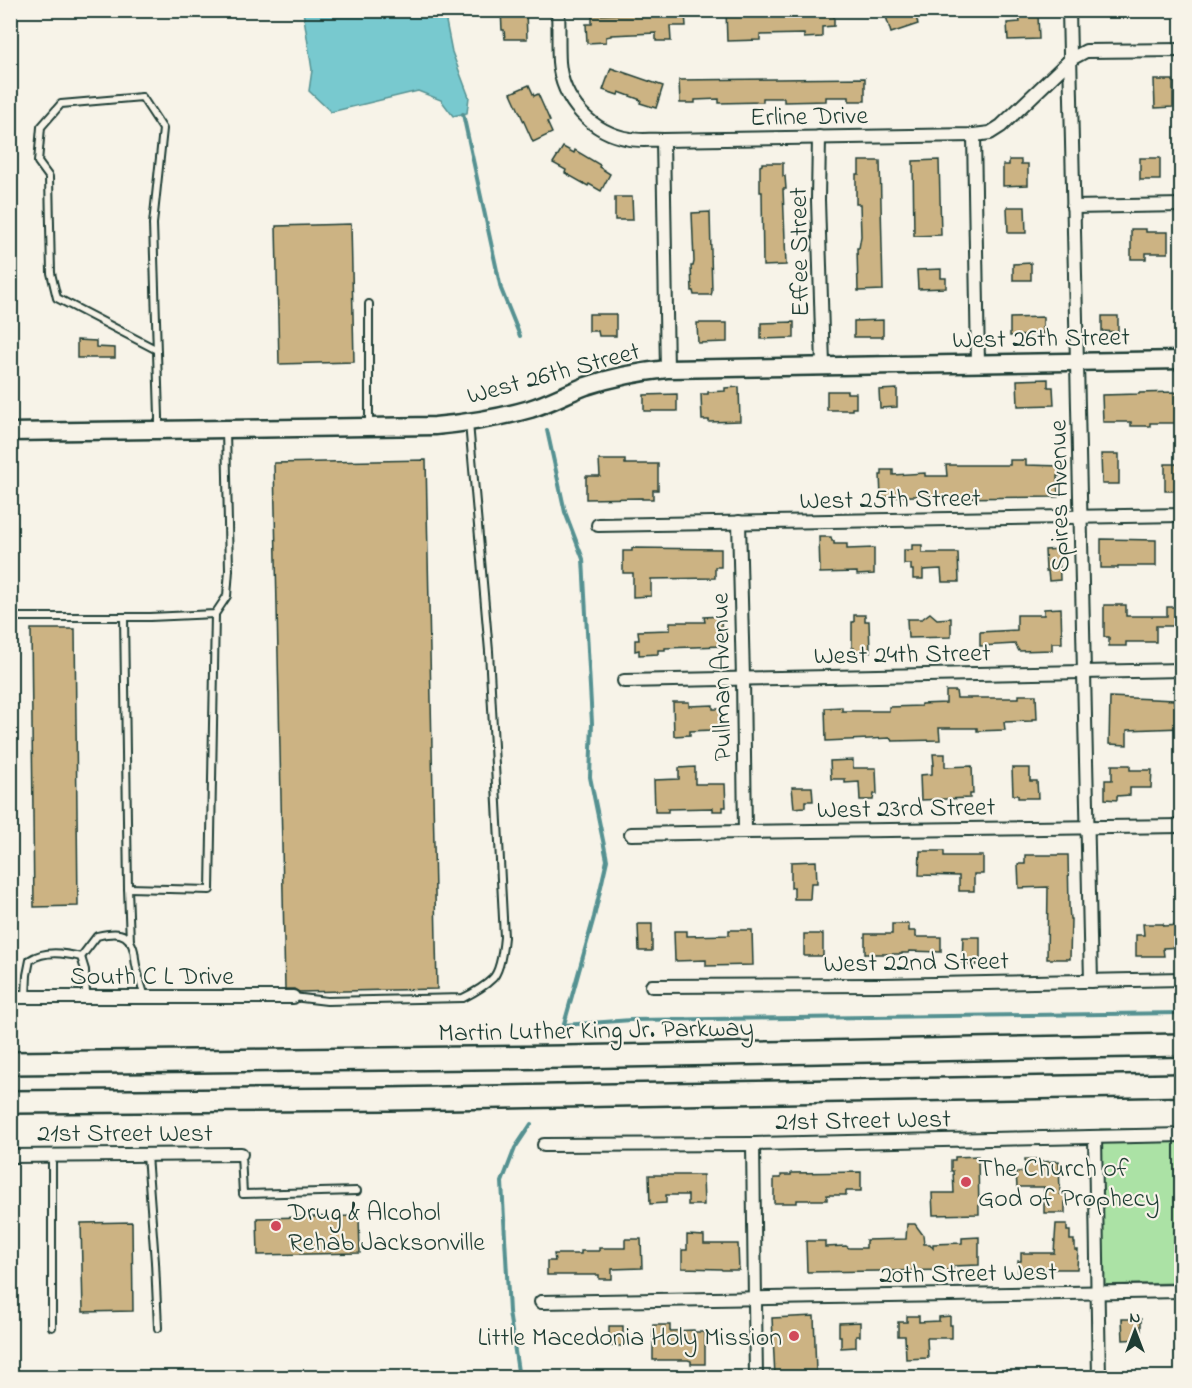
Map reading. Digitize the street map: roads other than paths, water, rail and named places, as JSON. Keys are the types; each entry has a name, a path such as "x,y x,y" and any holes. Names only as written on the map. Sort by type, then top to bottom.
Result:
{"highway":[{"name":"Martin Luther King Jr. Parkway","path":"10,1063 566,1057 1182,1045"},
{"path":"10,1102 412,1098 1182,1085"}],"main road":[{"name":"West 26th Street","path":"10,432 435,426 469,423 532,408 610,378 667,369 1182,360"}],"street":[{"name":"Erline Drive","path":"558,10 559,63 568,95 589,121 605,130 631,139 990,133 1001,126 1071,58"},
{"name":"Spires Avenue","path":"1069,10 1090,981"},
{"path":"1071,58 1086,51 1182,50"},
{"path":"974,135 978,364"},
{"name":"Effee Street","path":"819,137 818,200 823,366"},
{"path":"663,140 667,369"},
{"path":"1073,207 1182,205"},
{"name":"West 25th Street","path":"598,525 1182,515"},
{"name":"Pullman Avenue","path":"739,522 745,832"},
{"name":"West 24th Street","path":"624,681 1182,670"},
{"name":"West 23rd Street","path":"631,834 1182,826"},
{"name":"West 22nd Street","path":"652,986 870,985 1182,979"},
{"name":"South C L Drive","path":"10,997 293,997"},
{"name":"21st Street West","path":"544,1145 753,1144 1182,1135"},
{"path":"1095,1137 1099,1377"},
{"path":"753,1144 756,1377"},
{"name":"21st Street West","path":"10,1156 241,1154"},
{"name":"20th Street West","path":"541,1302 1182,1291"}],"lane":[{"path":"157,350 57,298 51,273 49,177 38,162 41,127 61,104 142,97 163,129 153,224 157,350 159,430"},
{"path":"369,304 369,427"},
{"path":"293,997 327,1001 464,998 495,978 504,937 489,651 469,423"},
{"path":"128,888 210,890 215,614 227,596 229,570 226,430"},
{"path":"10,617 215,614"},
{"path":"124,617 130,942"},
{"path":"81,957 97,936 112,933 124,935 134,951 135,964 145,997"},
{"path":"26,997 30,960 38,955 51,953 81,957"},
{"path":"81,957 85,970 86,997"},
{"path":"241,1154 243,1194 357,1191"},
{"path":"147,1155 158,1328"},
{"path":"52,1156 52,1327"}],"water":[{"path":"303,11 444,11 452,52 469,97 467,113 453,116 441,100 418,91 331,112 309,91 312,70"}],"waterway":[{"path":"463,114 501,289 520,336"},
{"path":"547,430 565,512 583,559 592,723 590,777 607,860 594,917 563,1028"},
{"path":"564,1025 631,1020 1182,1013"},
{"path":"519,1378 509,1312 502,1182 515,1148 531,1124"}],"place":[{"name":"The Church of God of Prophecy","path":"966,1182"},
{"name":"Drug & Alcohol Rehab Jacksonville","path":"276,1226"},
{"name":"Little Macedonia Holy Mission","path":"794,1336"}]}
